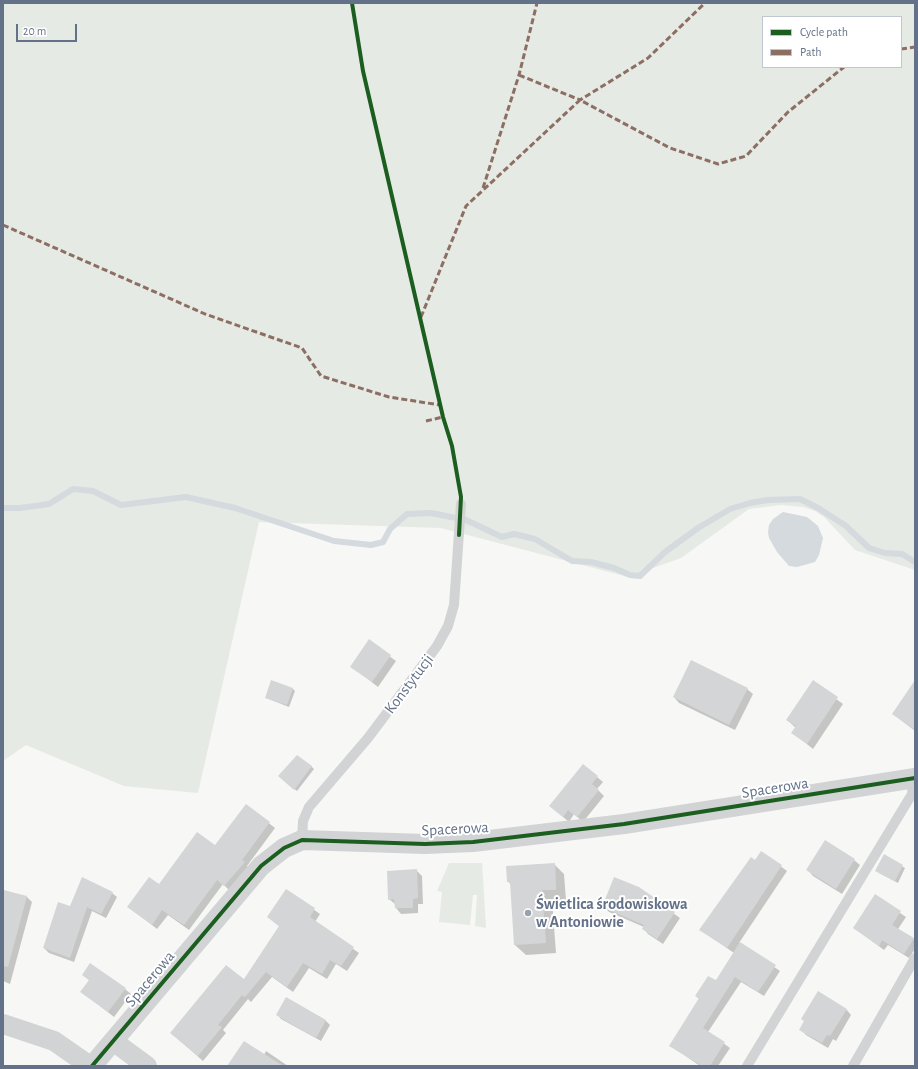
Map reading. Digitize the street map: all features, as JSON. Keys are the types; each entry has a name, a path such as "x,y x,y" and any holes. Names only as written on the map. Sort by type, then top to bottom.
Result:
{"street":[{"name":"Spacerowa","path":"91,1066 261,866 284,848 302,840 425,844 473,842 624,824 914,779"},
{"path":"3,1024 54,1041 91,1066"},
{"path":"113,1041 147,1066"}],"lane":[{"name":"Konstytucji","path":"302,840 303,821 309,807 373,732 437,646 448,626 454,605 461,504"},
{"path":"747,1066 912,794 914,779"},
{"path":"853,1066 915,958"}],"shaded area":[{"path":"3,3 915,3 915,570 855,550 824,517 815,511 803,507 781,505 749,509 681,558 628,577 441,528 259,522 198,793 124,786 26,745 3,761"},
{"path":"783,512 807,517 818,526 823,538 819,555 815,562 797,567 789,566 777,552 769,538 769,525 773,519"},
{"path":"449,863 482,863 486,928 475,926 477,895 473,895 470,925 439,922 442,892 437,891"}],"building":[{"path":"369,639 391,655 372,682 350,667"},
{"path":"691,660 748,688 729,725 673,697"},
{"path":"271,680 293,688 287,705 265,698"},
{"path":"813,680 838,697 807,744 791,733 796,726 786,720"},
{"path":"915,680 915,730 892,714"},
{"path":"297,755 312,766 294,790 278,776"},
{"path":"583,764 598,776 592,784 599,790 577,817 568,810 563,817 549,806"},
{"path":"246,804 270,822 242,860 245,862 224,886 217,880 184,925 162,910 152,925 127,907 149,877 159,884 197,832 215,845"},
{"path":"825,840 855,859 836,889 806,870"},
{"path":"761,851 782,865 727,948 699,930 751,857 755,860"},
{"path":"884,854 903,865 895,881 875,871"},
{"name":"Świetlica środowiskowa w Antoniowie","path":"555,863 556,890 542,890 546,943 514,945 510,882 507,882 506,866"},
{"path":"417,869 418,898 413,899 413,908 395,908 394,899 388,900 387,871"},
{"path":"82,877 113,892 101,914 87,907 70,958 43,948 58,902 70,906"},
{"path":"614,877 639,887 675,912 657,939 642,929 644,925 602,907"},
{"path":"286,889 315,908 310,917 354,947 341,966 330,960 322,974 303,963 287,987 266,972 245,997 242,995 218,1025 222,1027 198,1056 170,1033 226,965 244,979 279,926 267,917"},
{"path":"3,890 27,896 8,967 3,966"},
{"path":"875,894 901,911 892,925 914,938 904,954 882,940 879,946 853,928"},
{"path":"740,942 776,965 758,992 735,977 703,1028 725,1042 710,1066 702,1066 669,1046 699,998 695,996 708,976 716,980"},
{"path":"90,963 126,988 108,1012 80,992 89,980 82,975"},
{"path":"818,991 847,1009 830,1036 827,1035 822,1043 799,1030 804,1021 801,1019"},
{"path":"286,997 326,1020 316,1038 276,1015"},
{"path":"244,1041 283,1066 227,1066"}],"waterway":[{"path":"3,508 20,508 49,504 73,489 93,491 121,505 186,497 235,508 334,541 371,545 383,542 390,529 407,514 431,513 466,520 502,537 514,534 535,539 572,561 591,562 614,568 630,575 640,576 665,552 698,528 730,509 750,503 768,500 800,499 818,508 846,526 869,548 885,553 902,554 915,562"}],"marked path":[{"path":"483,188 519,75 537,3"},
{"path":"519,75 580,100 648,58 705,3"},
{"path":"902,49 915,47"},
{"path":"421,317 466,206 580,100 670,148 718,164 746,156 788,112 843,68"},
{"path":"3,225 205,314 302,348 321,376 389,397 440,405"},
{"path":"426,421 443,417"}],"cycle path":[{"path":"352,3 363,71 443,417 452,446 461,497 459,535"},
{"path":"92,1066 261,866 284,848 302,840 425,844 473,842 624,824 915,778"}],"place":[{"name":"Świetlica środowiskowa w Antoniowie","path":"528,913"}]}
